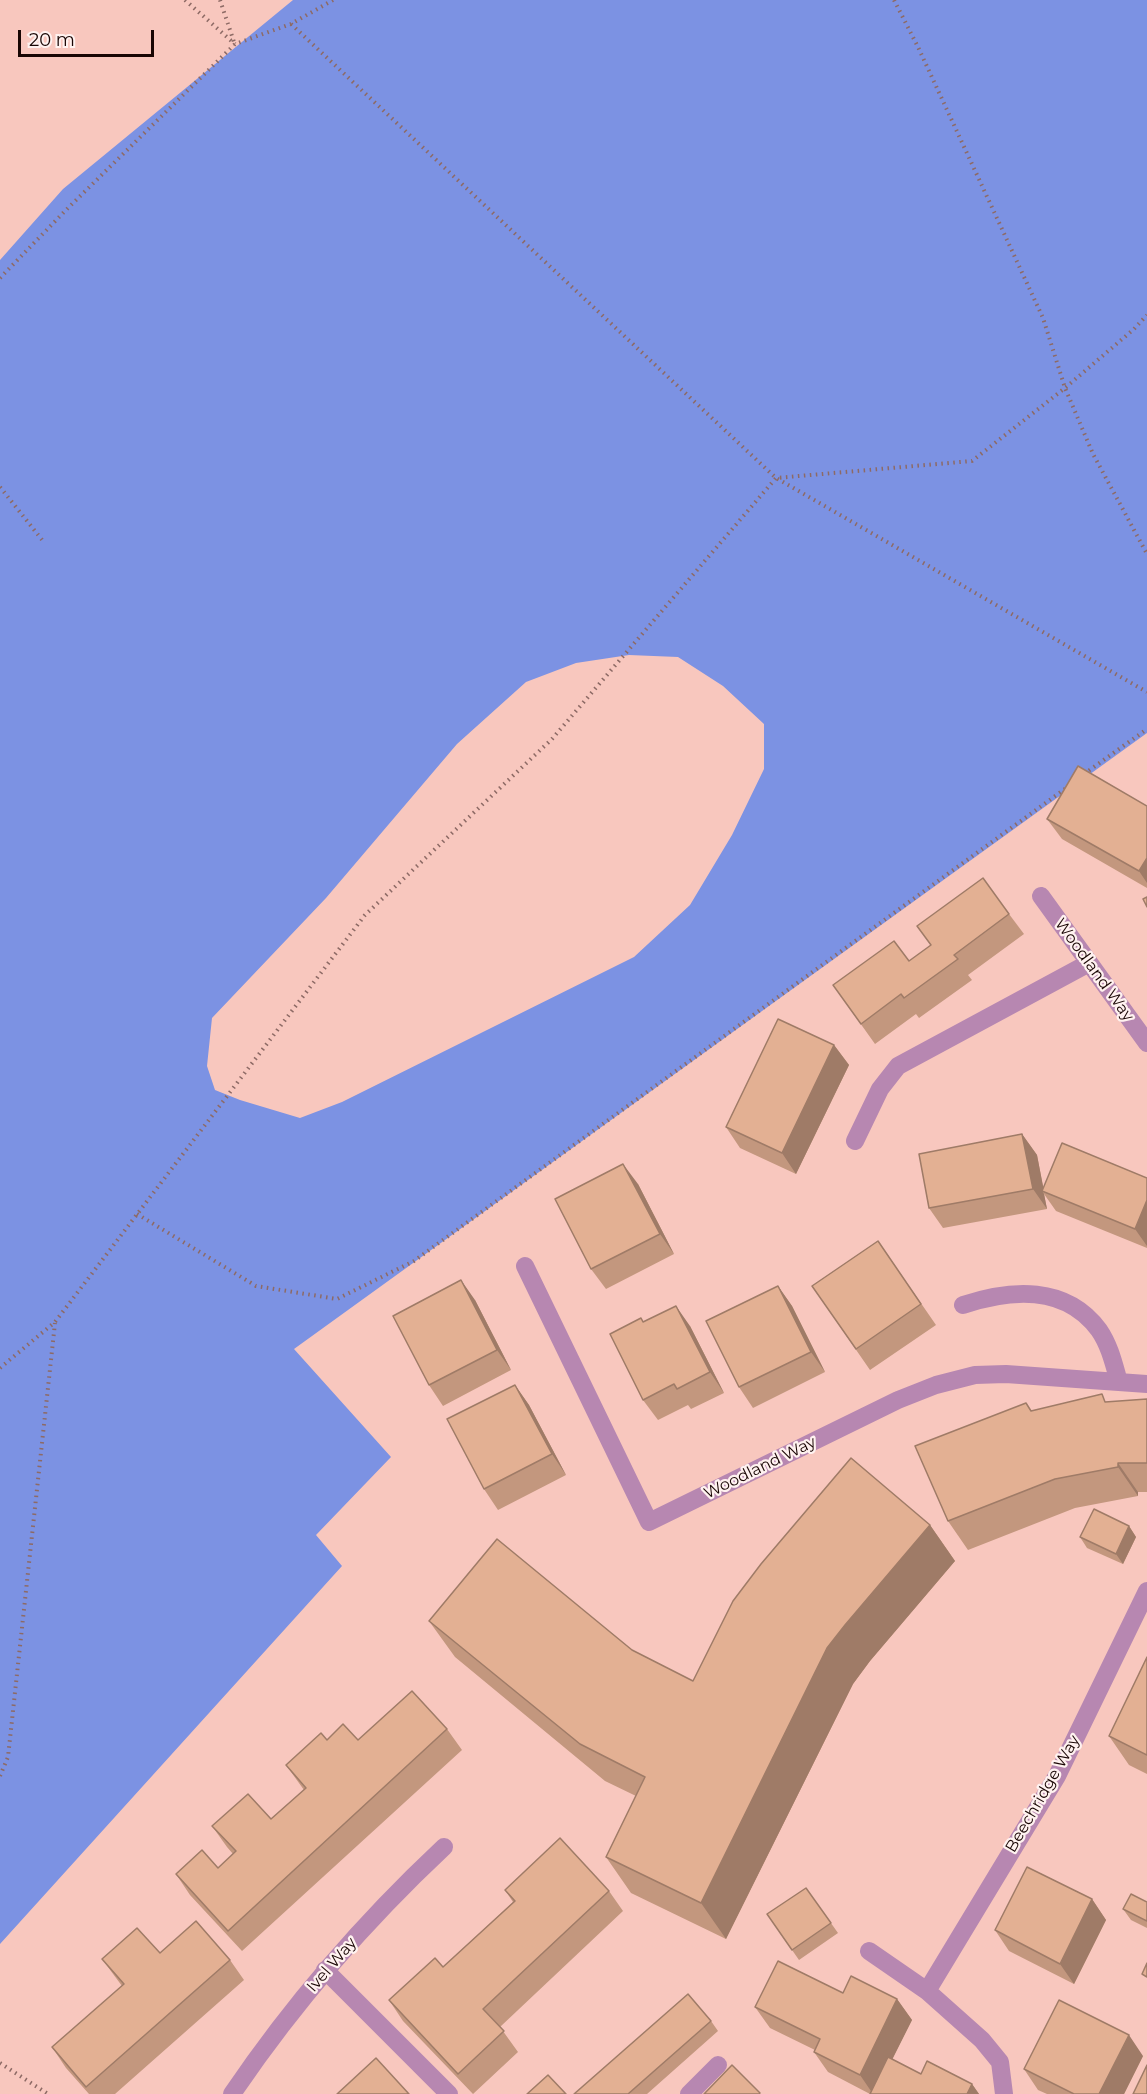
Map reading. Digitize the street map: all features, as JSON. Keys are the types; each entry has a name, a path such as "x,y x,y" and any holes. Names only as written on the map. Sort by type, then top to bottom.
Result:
{"street":[{"name":"Woodland Way","path":"1041,896 1147,1043"},
{"path":"855,1141 880,1089 898,1066 1089,963"},
{"name":"Woodland Way","path":"525,1266 649,1522 898,1400 936,1385 975,1375 1006,1374 1147,1384"},
{"path":"963,1305 1004,1294 1030,1294 1052,1297 1070,1305 1099,1330 1110,1351 1119,1382"},
{"name":"Beechridge Way","path":"927,1991 1057,1776 1147,1591"},
{"name":"Ivel Way","path":"232,2094 252,2064 325,1970 399,1889 444,1846"},
{"path":"869,1951 927,1991 982,2040 1000,2062 1004,2094"},
{"path":"325,1970 449,2094"},
{"path":"689,2094 718,2065"}],"path":[{"path":"185,0 235,44"},
{"path":"220,0 235,44"},
{"path":"0,278 235,44 291,24 333,0"},
{"path":"894,0 1043,318 1065,388 1093,454 1147,554"},
{"path":"291,24 776,477 1147,692"},
{"path":"0,1368 55,1322 365,915 552,739 776,477 972,461 1065,388 1134,329 1147,315"},
{"path":"0,487 43,541"},
{"path":"1080,778 1147,729"},
{"path":"137,1214 256,1286 337,1299 414,1261 1070,785"},
{"path":"0,1776 8,1757 55,1322"},
{"path":"0,2063 48,2094"}],"shaded area":[{"path":"293,0 1147,0 1147,733 294,1349 391,1457 316,1535 342,1566 0,1944 0,260 63,189","holes":["629,655 678,657 723,686 764,724 764,769 732,835 690,905 634,957 342,1102 300,1118 215,1090 207,1066 212,1018 326,898 457,744 526,682 576,663"]}],"building":[{"path":"1078,766 1147,806 1147,858 1139,871 1047,819"},
{"path":"983,878 1009,914 954,955 958,959 904,998 901,994 861,1024 833,985 894,941 909,961 931,945 917,926"},
{"path":"778,1019 834,1045 782,1153 726,1127"},
{"path":"1022,1134 1033,1189 929,1208 919,1154"},
{"path":"1062,1143 1147,1178 1147,1200 1135,1229 1042,1191"},
{"path":"623,1164 660,1234 591,1269 555,1199"},
{"path":"878,1241 921,1304 856,1349 812,1286"},
{"path":"461,1280 497,1350 429,1385 393,1316"},
{"path":"778,1286 811,1352 739,1387 706,1321"},
{"path":"676,1306 710,1372 677,1389 674,1384 643,1400 610,1334 641,1318 643,1322"},
{"path":"515,1385 552,1454 484,1489 447,1419"},
{"path":"1102,1394 1105,1402 1147,1399 1147,1463 1118,1463 1118,1467 1055,1479 948,1521 915,1446 1026,1403 1031,1411"},
{"path":"851,1458 930,1525 827,1648 701,1903 606,1857 645,1777 580,1744 429,1621 497,1539 632,1650 693,1681 733,1601 761,1564"},
{"path":"1094,1509 1129,1526 1116,1554 1080,1537"},
{"path":"1147,1657 1147,1755 1109,1736"},
{"path":"412,1691 447,1729 228,1931 176,1874 202,1850 218,1868 236,1851 212,1826 248,1794 271,1819 306,1788 286,1765 321,1733 327,1740 343,1724 358,1740"},
{"path":"560,1838 609,1891 483,2009 504,2031 458,2074 389,2000 435,1958 443,1967 515,1901 505,1890"},
{"path":"1027,1867 1092,1899 1060,1964 995,1930"},
{"path":"806,1888 831,1923 792,1950 767,1914"},
{"path":"1131,1894 1147,1902 1147,1921 1123,1909"},
{"path":"196,1921 230,1960 86,2087 52,2047 124,1984 102,1959 137,1928 160,1953"},
{"path":"778,1961 843,1993 851,1976 897,1999 860,2075 814,2052 820,2039 755,2007"},
{"path":"1147,1963 1147,1977 1142,1974"},
{"path":"688,1994 711,2021 628,2094 574,2094"},
{"path":"1059,2000 1129,2035 1099,2094 1074,2094 1024,2069"},
{"path":"888,2057 921,2074 927,2061 972,2084 967,2094 870,2094"},
{"path":"376,2058 409,2094 337,2094"},
{"path":"732,2065 760,2093 704,2094"},
{"path":"1147,2065 1147,2094 1133,2094"},
{"path":"548,2075 566,2094 527,2094"}]}
